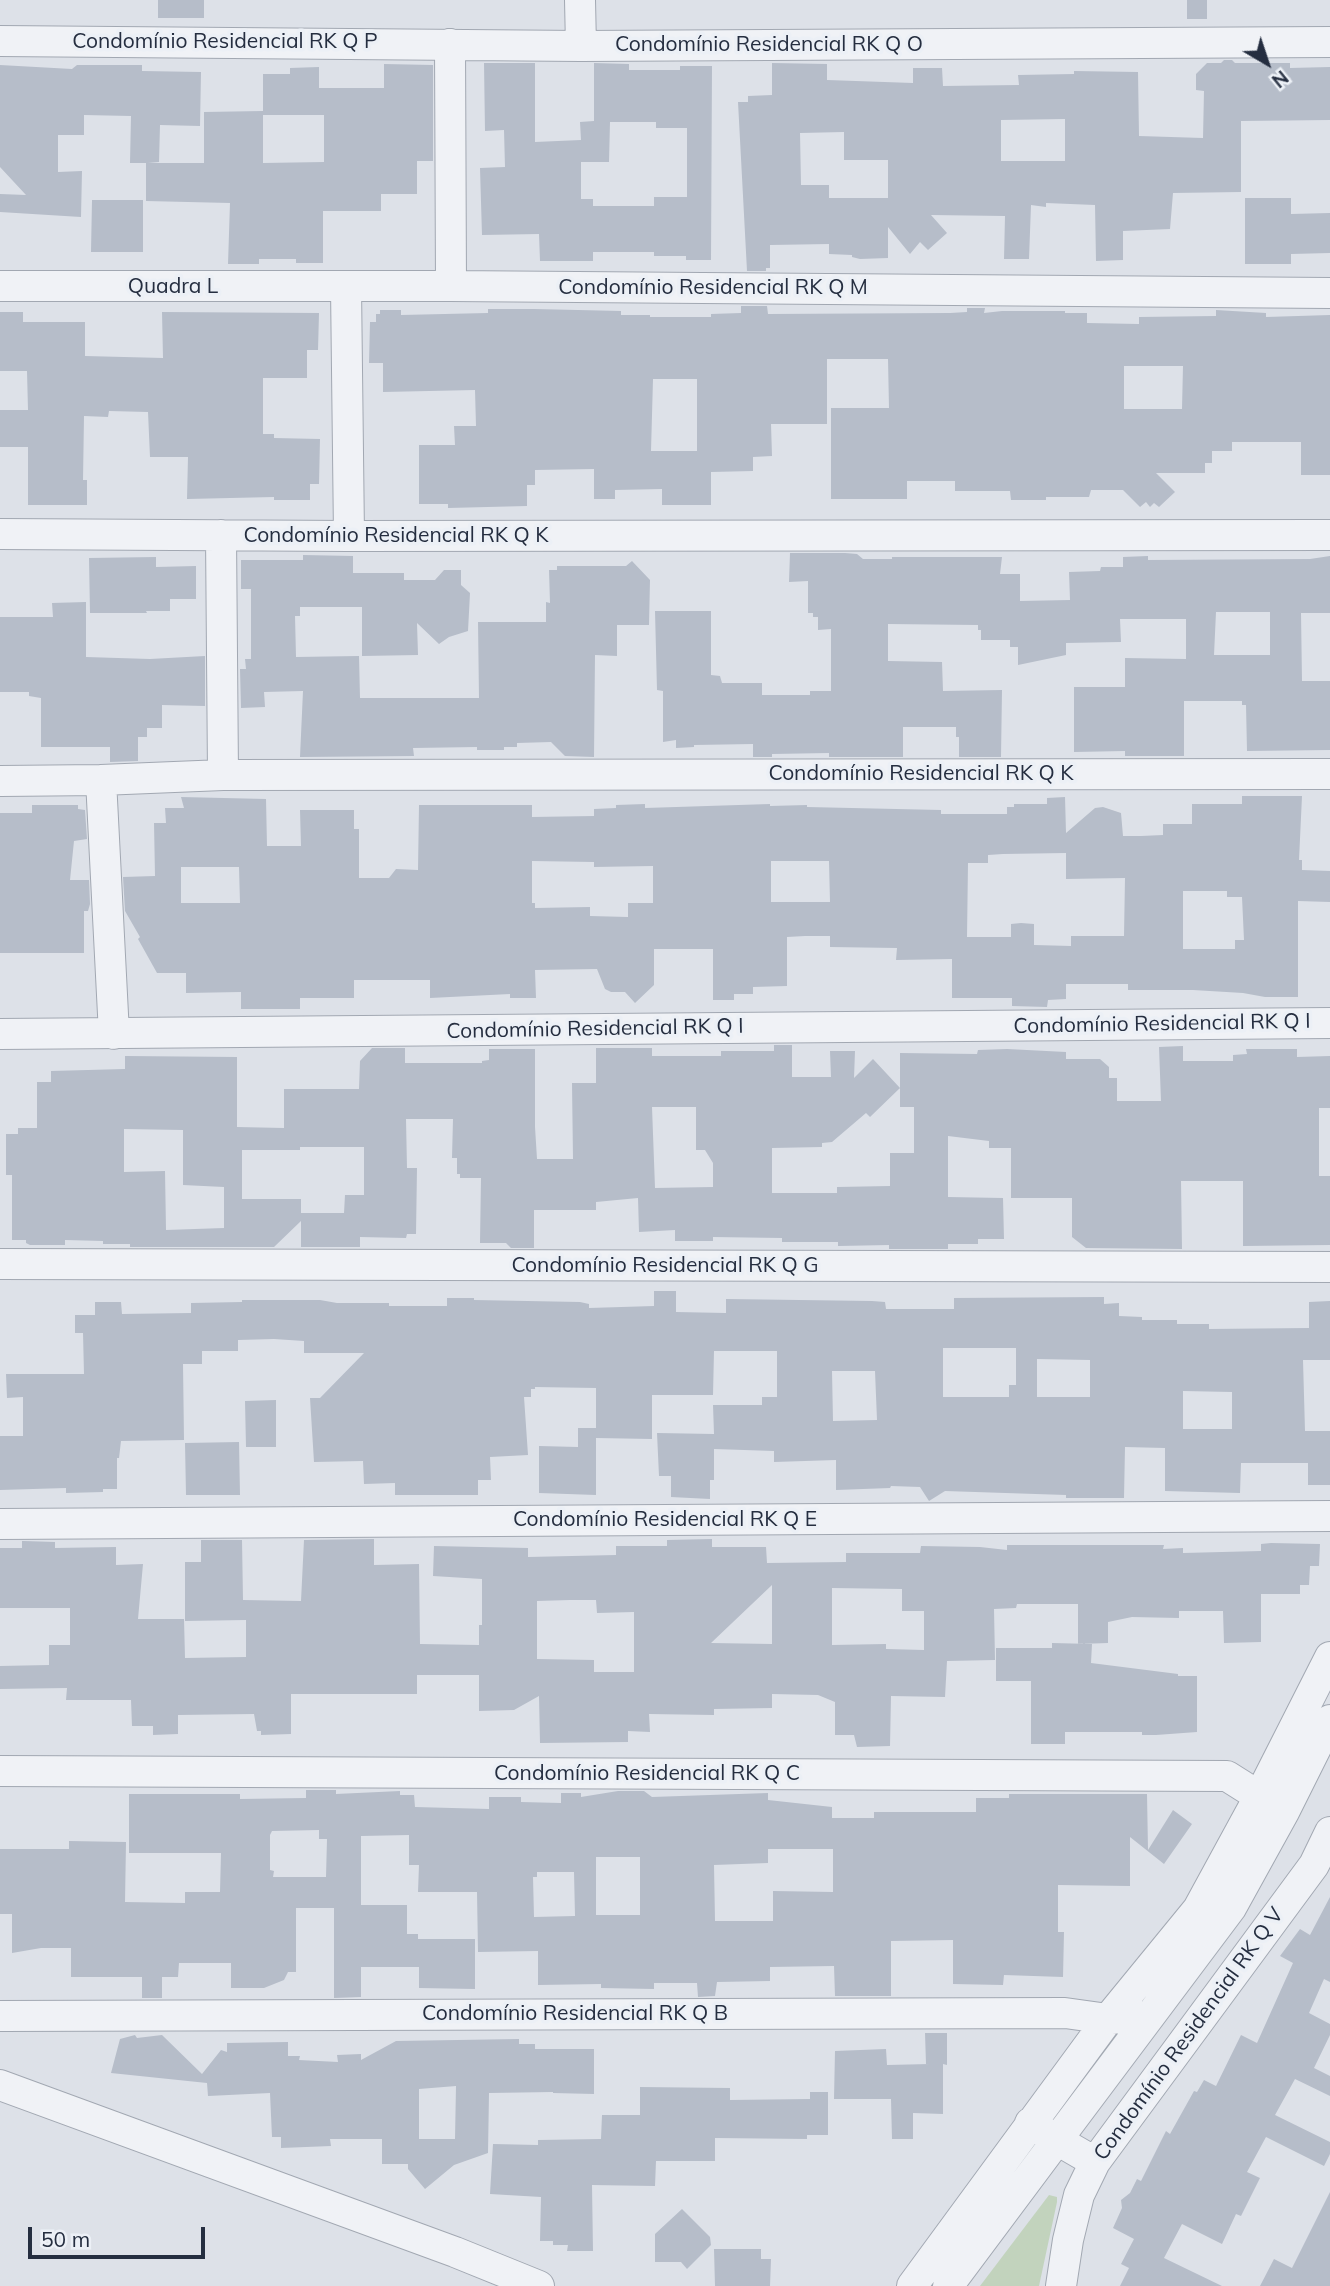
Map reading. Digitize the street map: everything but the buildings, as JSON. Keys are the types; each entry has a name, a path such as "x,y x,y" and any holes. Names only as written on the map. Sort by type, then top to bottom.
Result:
{"street":[{"path":"580,0 581,46"},
{"name":"Condomínio Residencial RK Q P","path":"0,41 450,44"},
{"name":"Condomínio Residencial RK Q O","path":"450,44 581,46 1330,42"},
{"path":"450,44 451,286"},
{"name":"Quadra L","path":"0,286 346,287"},
{"path":"346,287 349,536"},
{"name":"Condomínio Residencial RK Q M","path":"346,287 1330,293"},
{"path":"0,534 221,535"},
{"name":"Condomínio Residencial RK Q K","path":"1330,535 221,535 223,775 1330,774"},
{"path":"0,781 223,775"},
{"path":"100,780 114,1034"},
{"name":"Condomínio Residencial RK Q I","path":"0,1034 1330,1023"},
{"name":"Condomínio Residencial RK Q G","path":"0,1264 1330,1267"},
{"name":"Condomínio Residencial RK Q E","path":"0,1524 1330,1516"},
{"path":"948,2286 1231,1908 1330,1657"},
{"path":"912,2286 1108,2019 1198,1909 1330,1720"},
{"name":"Condomínio Residencial RK Q C","path":"0,1771 1227,1776 1272,1805"},
{"name":"Condomínio Residencial RK Q V","path":"1061,2286 1079,2195 1095,2162 1314,1865 1330,1832"},
{"name":"Condomínio Residencial RK Q B","path":"0,2016 1065,2013 1108,2019 1150,2017"},
{"path":"0,2085 455,2252 539,2286"},
{"path":"1030,2123 1095,2162"}],"green space":[{"path":"1049,2195 1057,2197 1057,2202 1039,2286 980,2286"}]}
